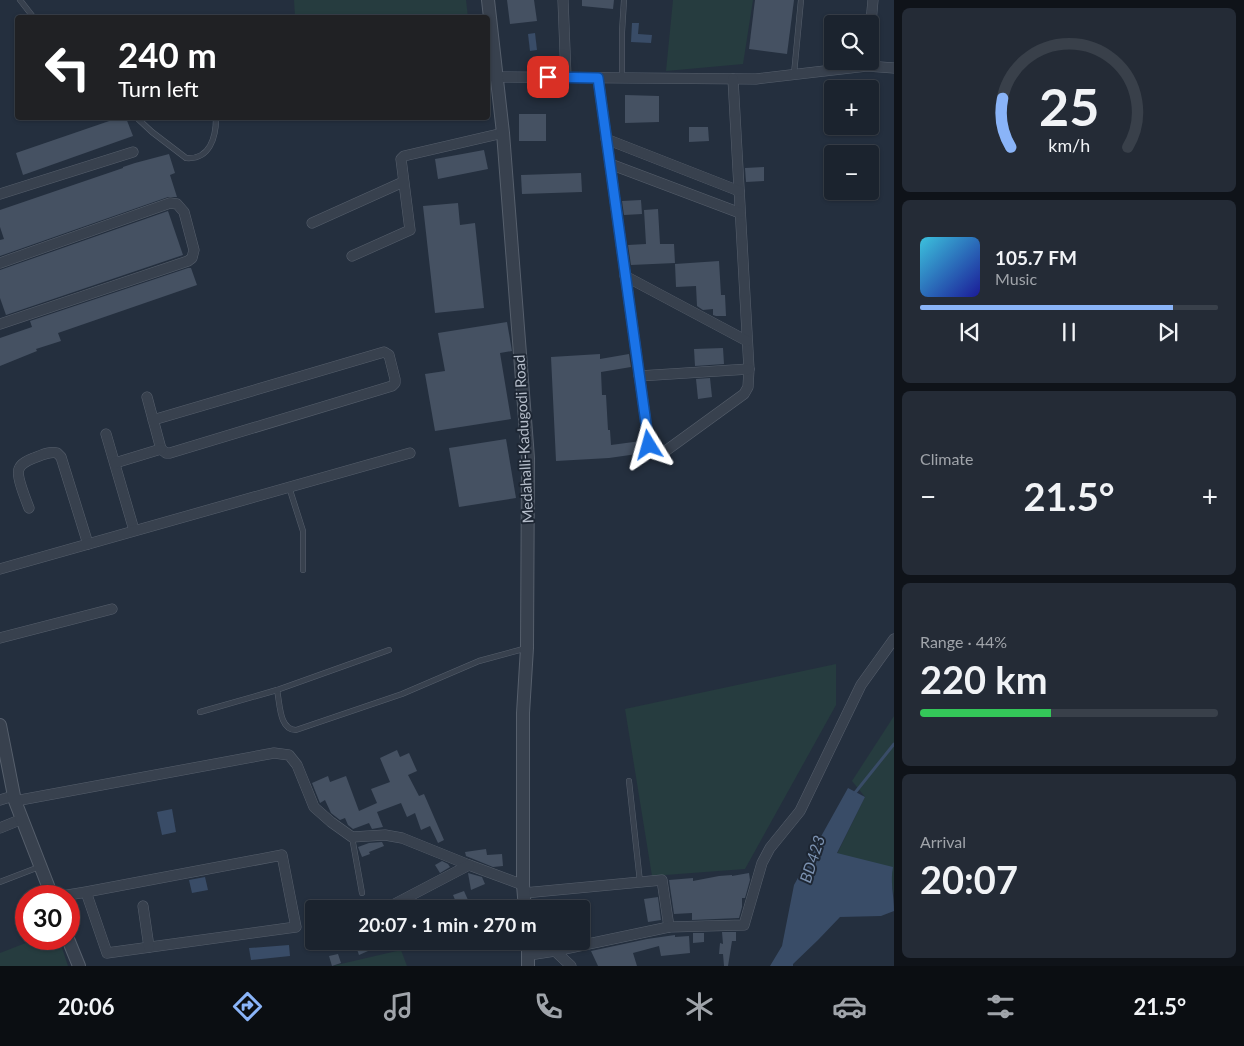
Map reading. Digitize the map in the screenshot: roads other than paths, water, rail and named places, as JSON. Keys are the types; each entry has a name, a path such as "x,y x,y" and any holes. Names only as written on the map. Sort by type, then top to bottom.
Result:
{"street":[{"name":"Medahalli-Kadugodi Road","path":"488,0 489,15"},
{"path":"564,0 566,77"},
{"path":"872,15 873,0"},
{"name":"Medahalli-Kadugodi Road","path":"490,39 491,58 496,77 503,133 528,458 527,648 523,713 524,900"},
{"path":"879,66 894,68"},
{"path":"496,77 756,79 827,70"},
{"path":"598,78 649,445 654,454 660,455 747,391 749,369 733,79"},
{"path":"352,256 410,230 401,159 404,156 503,133"},
{"path":"606,139 739,191"},
{"path":"0,194 133,152"},
{"path":"610,164 740,213"},
{"path":"312,223 403,182"},
{"path":"0,263 170,203 177,204 184,212 194,250 192,258 188,261 0,324"},
{"path":"625,276 747,341"},
{"path":"146,397 161,449 164,452 170,453 392,386 395,383 395,379 389,355 384,352 153,420"},
{"path":"640,376 749,369"},
{"path":"106,434 134,530"},
{"path":"115,463 161,449"},
{"path":"29,508 18,476 19,469 25,462 42,455 58,453 61,457 88,544"},
{"path":"0,569 410,453"},
{"path":"0,638 112,609"},
{"path":"529,960 554,951 669,927 744,925 762,863 770,848 800,811 861,685 894,639"},
{"path":"0,725 14,798 48,885"},
{"path":"0,800 274,753 289,755 297,764 314,807 352,837 385,835 402,838 523,889 662,880 669,927"},
{"path":"0,828 22,819"},
{"path":"80,893 282,854 296,926 106,953 86,892"},
{"path":"402,900 469,865"},
{"path":"143,906 149,947"},
{"path":"72,950 79,966"},
{"path":"554,951 570,966"}],"lane":[{"path":"20,0 32,15"},
{"path":"622,78 624,0"},
{"path":"794,75 801,0"},
{"path":"139,120 186,158 195,158 209,150 216,133 216,120"},
{"path":"289,487 303,531 303,570"},
{"path":"277,690 284,724 291,730 296,730 402,694 479,661 527,648"},
{"path":"200,712 277,690 389,650"},
{"path":"629,781 640,882"},
{"path":"352,837 362,893"},
{"path":"0,882 41,866"}],"water":[{"path":"632,23 639,23 638,34 652,35 651,43 631,42"},
{"path":"535,33 537,50 530,51 528,34"},
{"path":"848,788 865,797 837,853 893,867 894,911 881,916 840,917 793,966 770,966 782,946 794,885"},
{"path":"172,809 176,832 162,835 157,812"},
{"path":"205,877 208,890 192,893 189,880"},
{"path":"289,945 290,956 251,960 249,948"}],"waterway":[{"name":"BD423","path":"854,794 894,744"}]}
